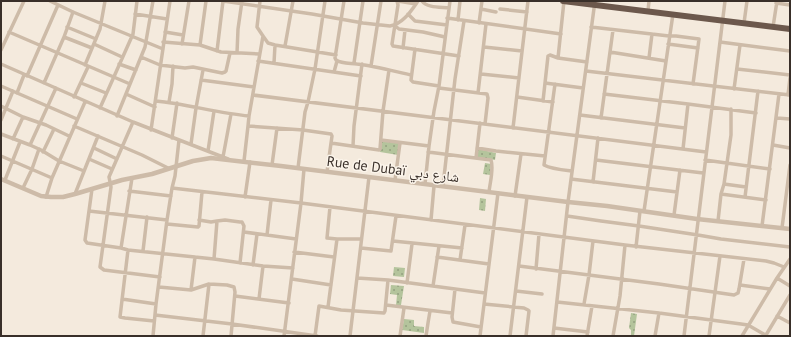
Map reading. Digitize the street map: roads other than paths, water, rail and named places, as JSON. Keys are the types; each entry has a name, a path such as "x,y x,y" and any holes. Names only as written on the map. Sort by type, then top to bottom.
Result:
{"highway":[{"path":"564,1 617,4 648,11 790,29"}],"street":[{"path":"1,50 3,41 9,32 23,1"},
{"path":"50,1 101,24 163,49"},
{"path":"1,120 15,92 26,76 62,1"},
{"path":"74,97 81,83 101,24 105,1"},
{"path":"100,108 132,36 137,1"},
{"path":"117,116 146,43 153,1"},
{"path":"151,130 170,1"},
{"path":"182,44 188,1"},
{"path":"200,45 206,1"},
{"path":"217,52 223,1 242,2 260,7 360,22 394,25 400,22 417,3"},
{"path":"260,1 257,27 268,43 336,55"},
{"path":"285,46 293,1"},
{"path":"298,168 305,112 315,69 325,1"},
{"path":"334,72 337,61 335,59 344,1"},
{"path":"354,63 363,1"},
{"path":"371,66 382,1"},
{"path":"417,3 398,1 394,25 393,46 459,56"},
{"path":"422,1 428,5 449,8"},
{"path":"425,184 428,152 439,87 450,1"},
{"path":"458,20 460,1"},
{"path":"479,23 482,1"},
{"path":"513,128 528,1"},
{"path":"558,58 564,1"},
{"path":"648,11 649,1"},
{"path":"684,336 697,219 725,1"},
{"path":"744,23 747,1"},
{"path":"237,52 238,29 242,2"},
{"path":"773,27 777,2 790,5"},
{"path":"553,336 568,202 595,3"},
{"path":"481,9 496,12"},
{"path":"500,9 527,12"},
{"path":"44,83 73,12"},
{"path":"136,14 167,19"},
{"path":"408,14 415,21 447,25"},
{"path":"636,247 647,188 673,14"},
{"path":"447,18 561,34"},
{"path":"443,186 454,89 464,21"},
{"path":"478,92 486,24"},
{"path":"394,25 398,29 445,37"},
{"path":"67,27 96,39"},
{"path":"591,27 699,39 693,84"},
{"path":"403,48 405,30"},
{"path":"601,118 613,30"},
{"path":"9,32 130,84"},
{"path":"165,32 183,35"},
{"path":"649,58 652,34"},
{"path":"244,161 249,116 263,36"},
{"path":"64,37 92,48"},
{"path":"163,42 200,45 217,52 259,54"},
{"path":"720,42 790,51"},
{"path":"94,44 122,57"},
{"path":"668,44 698,48"},
{"path":"274,63 275,45"},
{"path":"734,88 740,45"},
{"path":"484,47 522,51"},
{"path":"415,49 411,80 413,82 439,87 487,94 488,98 485,124"},
{"path":"610,52 666,60"},
{"path":"221,82 222,73 226,71 230,53"},
{"path":"543,100 548,58 550,55 558,58 587,62"},
{"path":"141,57 160,65 185,68 193,67 222,73"},
{"path":"258,61 361,76"},
{"path":"337,61 350,64 362,64 411,75"},
{"path":"1,64 117,116 229,160"},
{"path":"119,64 136,70"},
{"path":"352,146 362,64"},
{"path":"169,102 173,66"},
{"path":"737,69 790,75"},
{"path":"191,144 203,70"},
{"path":"331,143 380,149 383,111 389,70"},
{"path":"586,70 789,95 790,78"},
{"path":"481,74 519,78"},
{"path":"201,80 254,87"},
{"path":"81,83 106,93"},
{"path":"545,83 583,88"},
{"path":"555,84 544,166 572,171"},
{"path":"1,86 77,119"},
{"path":"30,145 56,88"},
{"path":"745,197 758,91"},
{"path":"126,94 155,107"},
{"path":"604,94 756,113"},
{"path":"762,226 779,94"},
{"path":"253,95 706,152"},
{"path":"517,97 553,102"},
{"path":"156,101 177,103 196,108 249,116"},
{"path":"46,196 69,136 85,102"},
{"path":"172,138 177,103"},
{"path":"683,149 688,104"},
{"path":"1,106 23,117 54,128 69,136"},
{"path":"718,221 731,135 731,109"},
{"path":"208,151 214,111"},
{"path":"223,157 231,114"},
{"path":"580,115 685,128"},
{"path":"13,139 23,117"},
{"path":"777,118 790,119"},
{"path":"133,122 109,177 110,187 100,267 104,270 160,277"},
{"path":"476,158 480,123"},
{"path":"74,126 142,155 168,168"},
{"path":"248,126 303,130 332,135 327,172"},
{"path":"43,152 54,128"},
{"path":"272,165 277,128"},
{"path":"1,134 39,149 60,161 84,171"},
{"path":"75,194 98,136"},
{"path":"593,182 598,138"},
{"path":"153,336 167,220 175,176 179,140"},
{"path":"381,140 429,146"},
{"path":"3,179 13,161 20,142"},
{"path":"395,180 400,143"},
{"path":"773,145 790,148"},
{"path":"94,148 117,159"},
{"path":"477,148 545,156"},
{"path":"23,188 39,149"},
{"path":"428,152 491,160 489,192"},
{"path":"515,196 521,154"},
{"path":"1,156 52,178"},
{"name":"Rue de Dubaï شارع دبي","path":"3,179 37,194 63,197 110,183 152,174 205,158 244,161 434,186 607,206 697,219 790,229"},
{"path":"89,159 112,169"},
{"path":"596,160 703,172"},
{"path":"705,160 770,169"},
{"path":"245,197 250,162"},
{"path":"782,228 790,165"},
{"path":"285,334 304,169"},
{"path":"674,215 680,170"},
{"path":"350,336 369,177"},
{"path":"121,248 132,178"},
{"path":"571,179 678,192"},
{"path":"724,184 746,187"},
{"path":"431,220 434,186"},
{"path":"172,188 301,203 625,246 770,262 784,267"},
{"path":"92,189 85,242 87,243 128,250 214,259 240,264 293,268"},
{"path":"129,191 171,196"},
{"path":"167,224 198,227 202,192"},
{"path":"480,336 498,193"},
{"path":"721,194 766,200"},
{"path":"510,336 527,197"},
{"path":"267,235 271,200"},
{"path":"785,204 790,205"},
{"path":"330,207 328,238 361,239"},
{"path":"89,211 126,214 167,220"},
{"path":"361,248 390,252 392,250 396,216"},
{"path":"567,216 721,239 790,247"},
{"path":"142,251 147,217"},
{"path":"199,220 211,222 225,220 242,222 244,232 240,264"},
{"path":"214,259 217,221"},
{"path":"460,260 465,225"},
{"path":"244,232 296,239"},
{"path":"253,265 257,234"},
{"path":"536,269 539,234"},
{"path":"328,308 337,239"},
{"path":"393,241 462,248"},
{"path":"584,304 593,241"},
{"path":"406,282 412,244"},
{"path":"433,286 439,246"},
{"path":"618,336 614,336 625,246"},
{"path":"128,250 120,317 154,321"},
{"path":"294,252 334,257"},
{"path":"709,336 720,256"},
{"path":"191,290 195,257"},
{"path":"437,257 489,264"},
{"path":"518,266 734,295 738,293 744,259"},
{"path":"742,336 770,289 789,261"},
{"path":"259,299 263,266"},
{"path":"357,278 406,282 485,293"},
{"path":"777,278 790,286"},
{"path":"292,280 331,285"},
{"path":"155,315 232,324 285,334 315,336 319,306 353,311 384,313 388,280"},
{"path":"159,287 191,290 209,284 234,287 235,296 230,336"},
{"path":"204,336 209,284"},
{"path":"740,285 770,289"},
{"path":"455,289 452,313 453,322 481,327"},
{"path":"516,291 542,294"},
{"path":"557,302 686,316 748,325 767,336 790,295"},
{"path":"235,296 289,303"},
{"path":"122,300 156,304"},
{"path":"484,304 526,309 529,312 526,336"},
{"path":"386,306 452,313"},
{"path":"554,328 588,334 592,306"},
{"path":"400,336 404,308"},
{"path":"426,336 430,311"},
{"path":"655,336 659,313"},
{"path":"778,316 790,323"}]}
